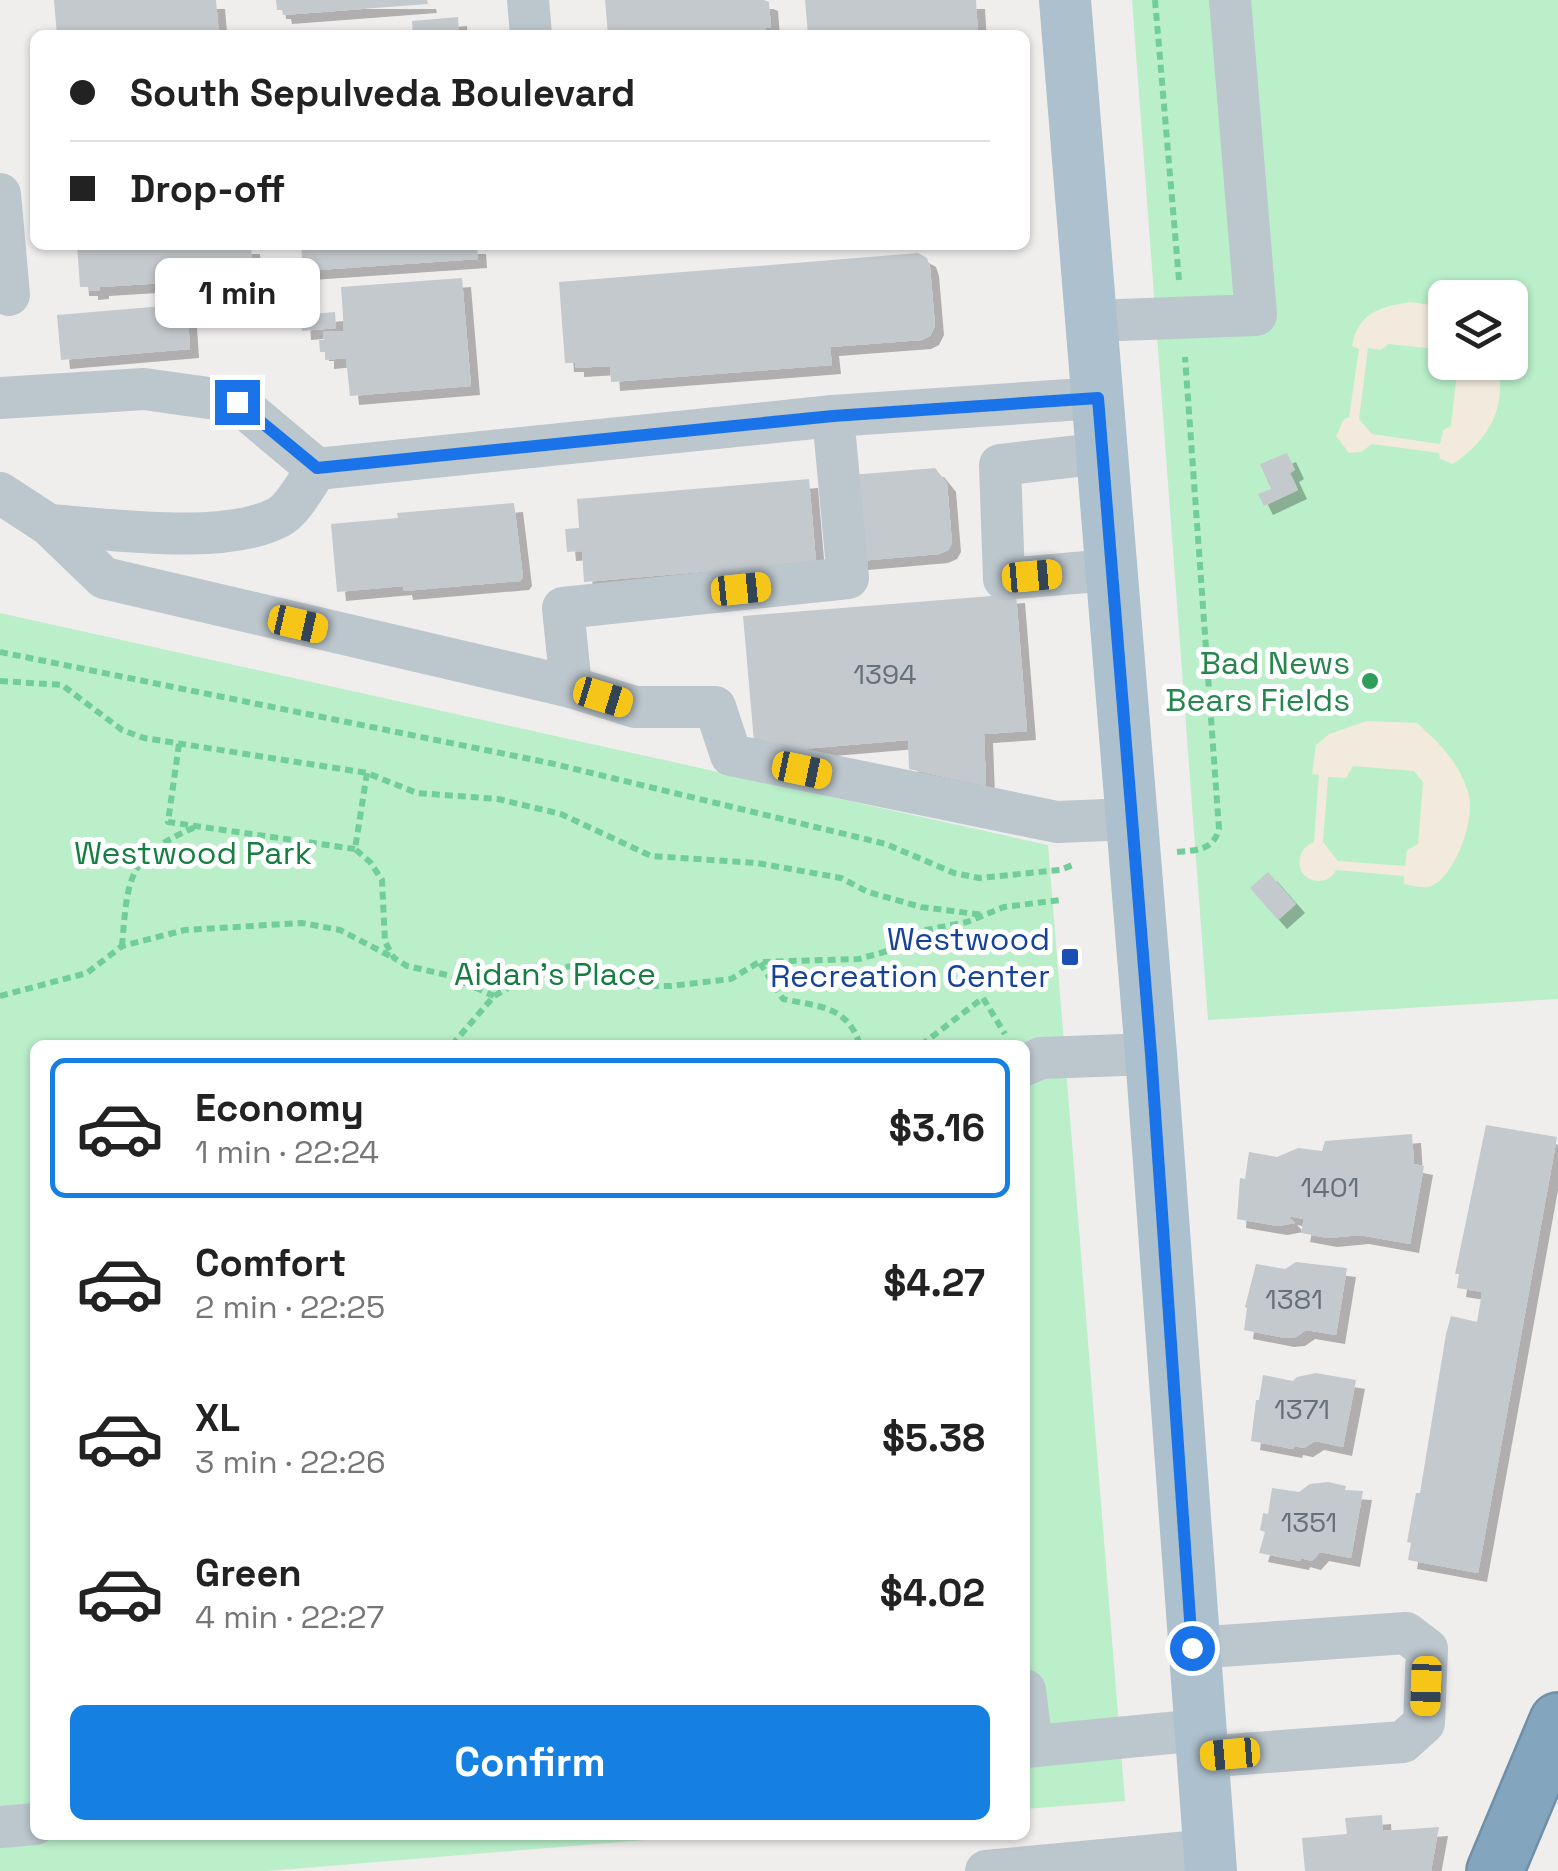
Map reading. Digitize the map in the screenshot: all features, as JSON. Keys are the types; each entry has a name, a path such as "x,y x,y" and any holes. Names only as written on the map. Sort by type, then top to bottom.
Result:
{"highway":[{"path":"1495,1871 1558,1721"}],"main road":[{"path":"1064,0 1151,1054 1210,1860"}],"street":[{"path":"528,0 531,30"},
{"path":"1092,321 1256,315 1230,0"},
{"path":"0,194 9,296"},
{"path":"0,398 144,389 237,402 317,468 833,416 1098,398"},
{"path":"571,687 563,608 848,578 833,416"},
{"path":"1103,454 1000,465 1004,579 1110,570"},
{"path":"49,525 174,532 237,529 282,516 317,468"},
{"path":"0,493 49,525 104,578 571,687 634,707 716,708 731,754 1056,822 1131,819"},
{"path":"1030,1055 1151,1054"},
{"path":"1030,1747 1402,1742 1424,1723 1427,1648 1406,1633 1192,1648"},
{"path":"0,1827 30,1824"},
{"path":"986,1871 1210,1860"}],"path":[{"path":"1155,0 1219,829 1208,848 1180,852"},
{"path":"0,652 550,763 886,844 954,873 979,878 1060,870 1070,864"},
{"path":"0,681 62,686 122,730 144,738 367,774 416,793 498,800 560,814 651,856 757,863 841,878 868,892 921,907 984,915"},
{"path":"179,744 168,822 355,849 382,880 385,942 394,958"},
{"path":"355,849 367,774"},
{"path":"122,946 130,879 144,855 196,827"},
{"path":"456,1040 494,996 540,970 591,964 633,986 731,979 759,962 858,959 891,950 921,931 966,922 1004,907 1060,900"},
{"path":"0,996 87,973 122,946 185,930 302,922 340,930 407,966 447,975 494,996"},
{"path":"759,962 783,999 829,1008 846,1018 857,1040"},
{"path":"927,1040 983,998 1009,1040"}],"green space":[{"name":"Bad News Bears Fields","path":"1132,0 1558,0 1558,999 1208,1020"},
{"name":"Westwood Park","path":"0,613 1048,845 1125,1801 1030,1809 1030,1040 30,1040 30,1840 645,1840 268,1871 0,1871"}],"sand":[{"path":"1410,302 1428,305 1428,348 1389,344 1380,350 1368,348 1359,419 1372,434 1440,444 1443,430 1451,426 1456,380 1500,380 1493,421 1477,444 1453,464 1440,459 1439,453 1372,444 1361,452 1349,453 1336,436 1349,417 1359,349 1352,346 1355,335 1365,319 1389,306"},
{"path":"1367,721 1417,723 1454,762 1468,792 1469,817 1461,847 1438,882 1419,887 1404,884 1404,876 1336,870 1319,881 1301,871 1301,854 1314,842 1319,775 1312,774 1316,745 1329,734","holes":["1353,766 1414,771 1423,782 1418,844 1407,850 1405,866 1338,861 1323,842 1328,777 1346,778"]}],"building":[{"path":"54,0 216,0 219,30 57,30"},
{"path":"276,0 427,0 428,4 283,15 282,10 277,10"},
{"path":"605,0 769,2 771,28 766,30 608,30"},
{"path":"805,0 976,0 978,30 808,30"},
{"path":"458,17 459,30 413,30 412,21"},
{"path":"77,250 251,250 253,274 245,278 100,287 89,291 89,287 80,287"},
{"path":"301,250 477,250 478,259 303,271"},
{"path":"918,253 927,258 930,267 935,326 930,336 922,340 830,347 832,365 611,382 610,366 575,368 575,363 565,363 559,282"},
{"path":"462,278 471,386 350,396 346,358 325,360 319,340 324,340 323,332 344,331 341,287"},
{"path":"187,304 190,349 61,360 57,315"},
{"path":"335,312 336,328 302,331 301,315"},
{"path":"1287,453 1298,490 1264,506 1258,494 1271,489 1260,464"},
{"path":"935,468 947,483 952,543 948,550 859,561 851,475"},
{"path":"809,479 816,562 584,582 582,551 567,552 565,529 579,528 577,499"},
{"path":"514,503 523,577 520,581 404,591 403,586 337,592 331,524 398,518 397,513"},
{"path":"1016,594 1027,731 984,734 986,786 909,769 908,740 755,753 743,616"},
{"path":"1268,872 1296,904 1278,920 1250,888"},
{"path":"1486,1125 1557,1137 1478,1573 1408,1560 1411,1543 1407,1542 1416,1493 1420,1493 1451,1316 1477,1322 1482,1292 1457,1288 1459,1274 1455,1274"},
{"path":"1412,1134 1414,1164 1424,1166 1410,1244 1360,1235 1328,1238 1301,1233 1304,1219 1288,1216 1295,1223 1278,1226 1237,1219 1240,1178 1245,1179 1249,1152 1277,1157 1298,1148 1322,1151 1325,1141"},
{"path":"1296,1262 1347,1268 1336,1335 1306,1330 1285,1338 1244,1330 1245,1307 1256,1264 1285,1269"},
{"path":"1316,1373 1356,1380 1343,1447 1315,1441 1293,1449 1251,1441 1263,1375 1293,1381"},
{"path":"1310,1484 1346,1486 1345,1490 1363,1491 1351,1558 1320,1552 1312,1561 1300,1561 1259,1553 1265,1532 1260,1530 1263,1513 1268,1514 1272,1488 1299,1492"},
{"path":"1382,1815 1383,1831 1439,1827 1431,1871 1305,1871 1302,1838 1347,1834 1345,1818"}],"place":[{"name":"Bad News Bears Fields","path":"1370,681"},
{"name":"Westwood Recreation Center","path":"1070,957"}],"route":[{"path":"237,402 317,468 833,416 1098,398 1151,1054 1192,1648"}],"park label":[{"name":"Aidan's Place","path":"555,974"}]}
